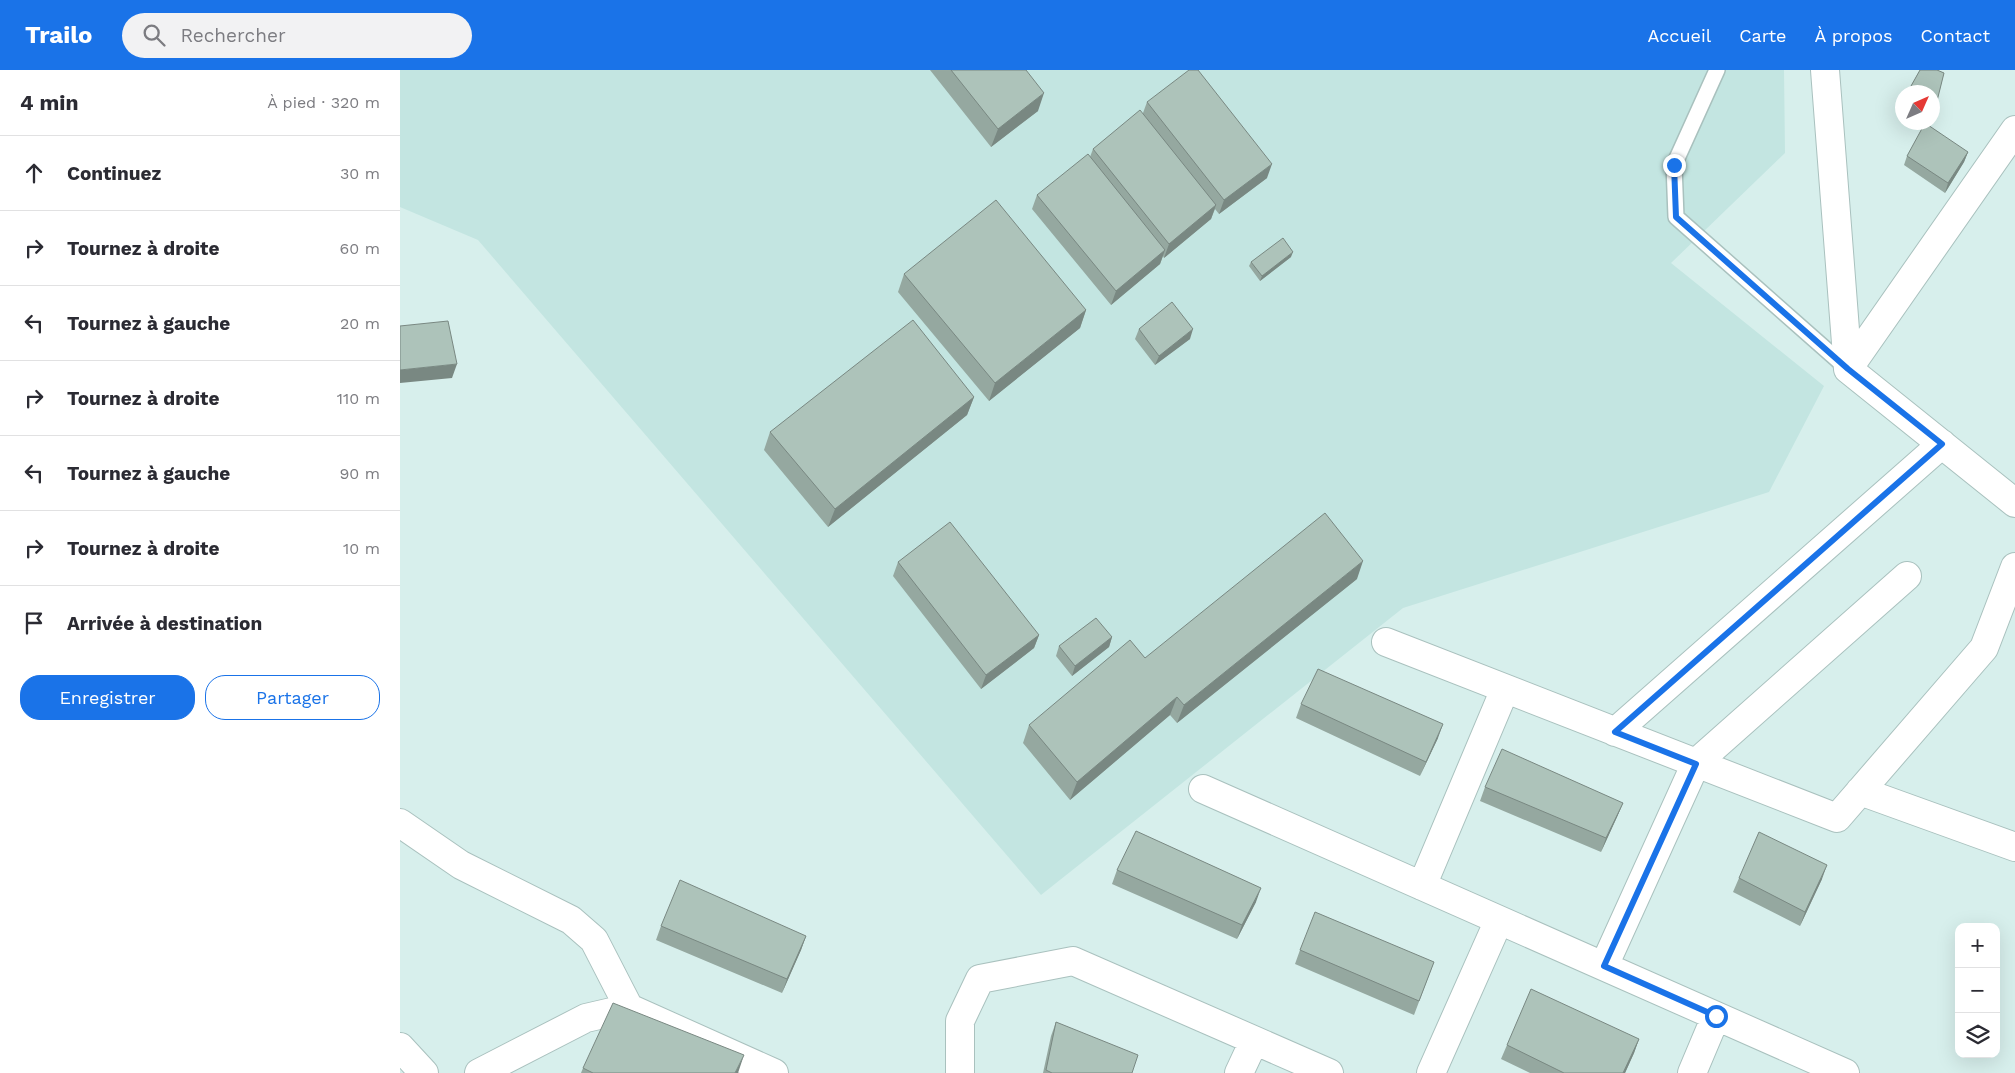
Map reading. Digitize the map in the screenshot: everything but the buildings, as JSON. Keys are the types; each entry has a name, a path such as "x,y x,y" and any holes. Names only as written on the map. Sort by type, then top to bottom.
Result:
{"street":[{"path":"1825,70 1848,369 2015,502"},
{"path":"1848,369 2015,130"},
{"path":"1615,732 1942,444"},
{"path":"1386,642 1837,818 1984,648 2015,567"},
{"path":"1604,966 1696,764 1907,576"},
{"path":"1422,886 1505,689"},
{"path":"1203,789 1845,1073"},
{"path":"1860,792 2015,847"},
{"path":"400,823 461,865 571,920 594,940 629,1008"},
{"path":"1431,1073 1499,920"},
{"path":"960,1073 960,1022 980,979 1073,961 1329,1073"},
{"path":"479,1073 586,1018 629,1008 774,1073"},
{"path":"1692,1073 1716,1016"},
{"path":"1240,1073 1254,1041"},
{"path":"400,1047 424,1073"}],"lane":[{"path":"1718,70 1674,165 1676,217 1848,369"}],"shaded area":[{"path":"400,70 1784,70 1785,153 1671,263 1824,386 1769,492 1403,608 1041,895 478,240 400,207"}],"route":[{"path":"1674,165 1676,217 1848,369 1942,444 1615,732 1696,764 1604,966 1716,1016"}]}
